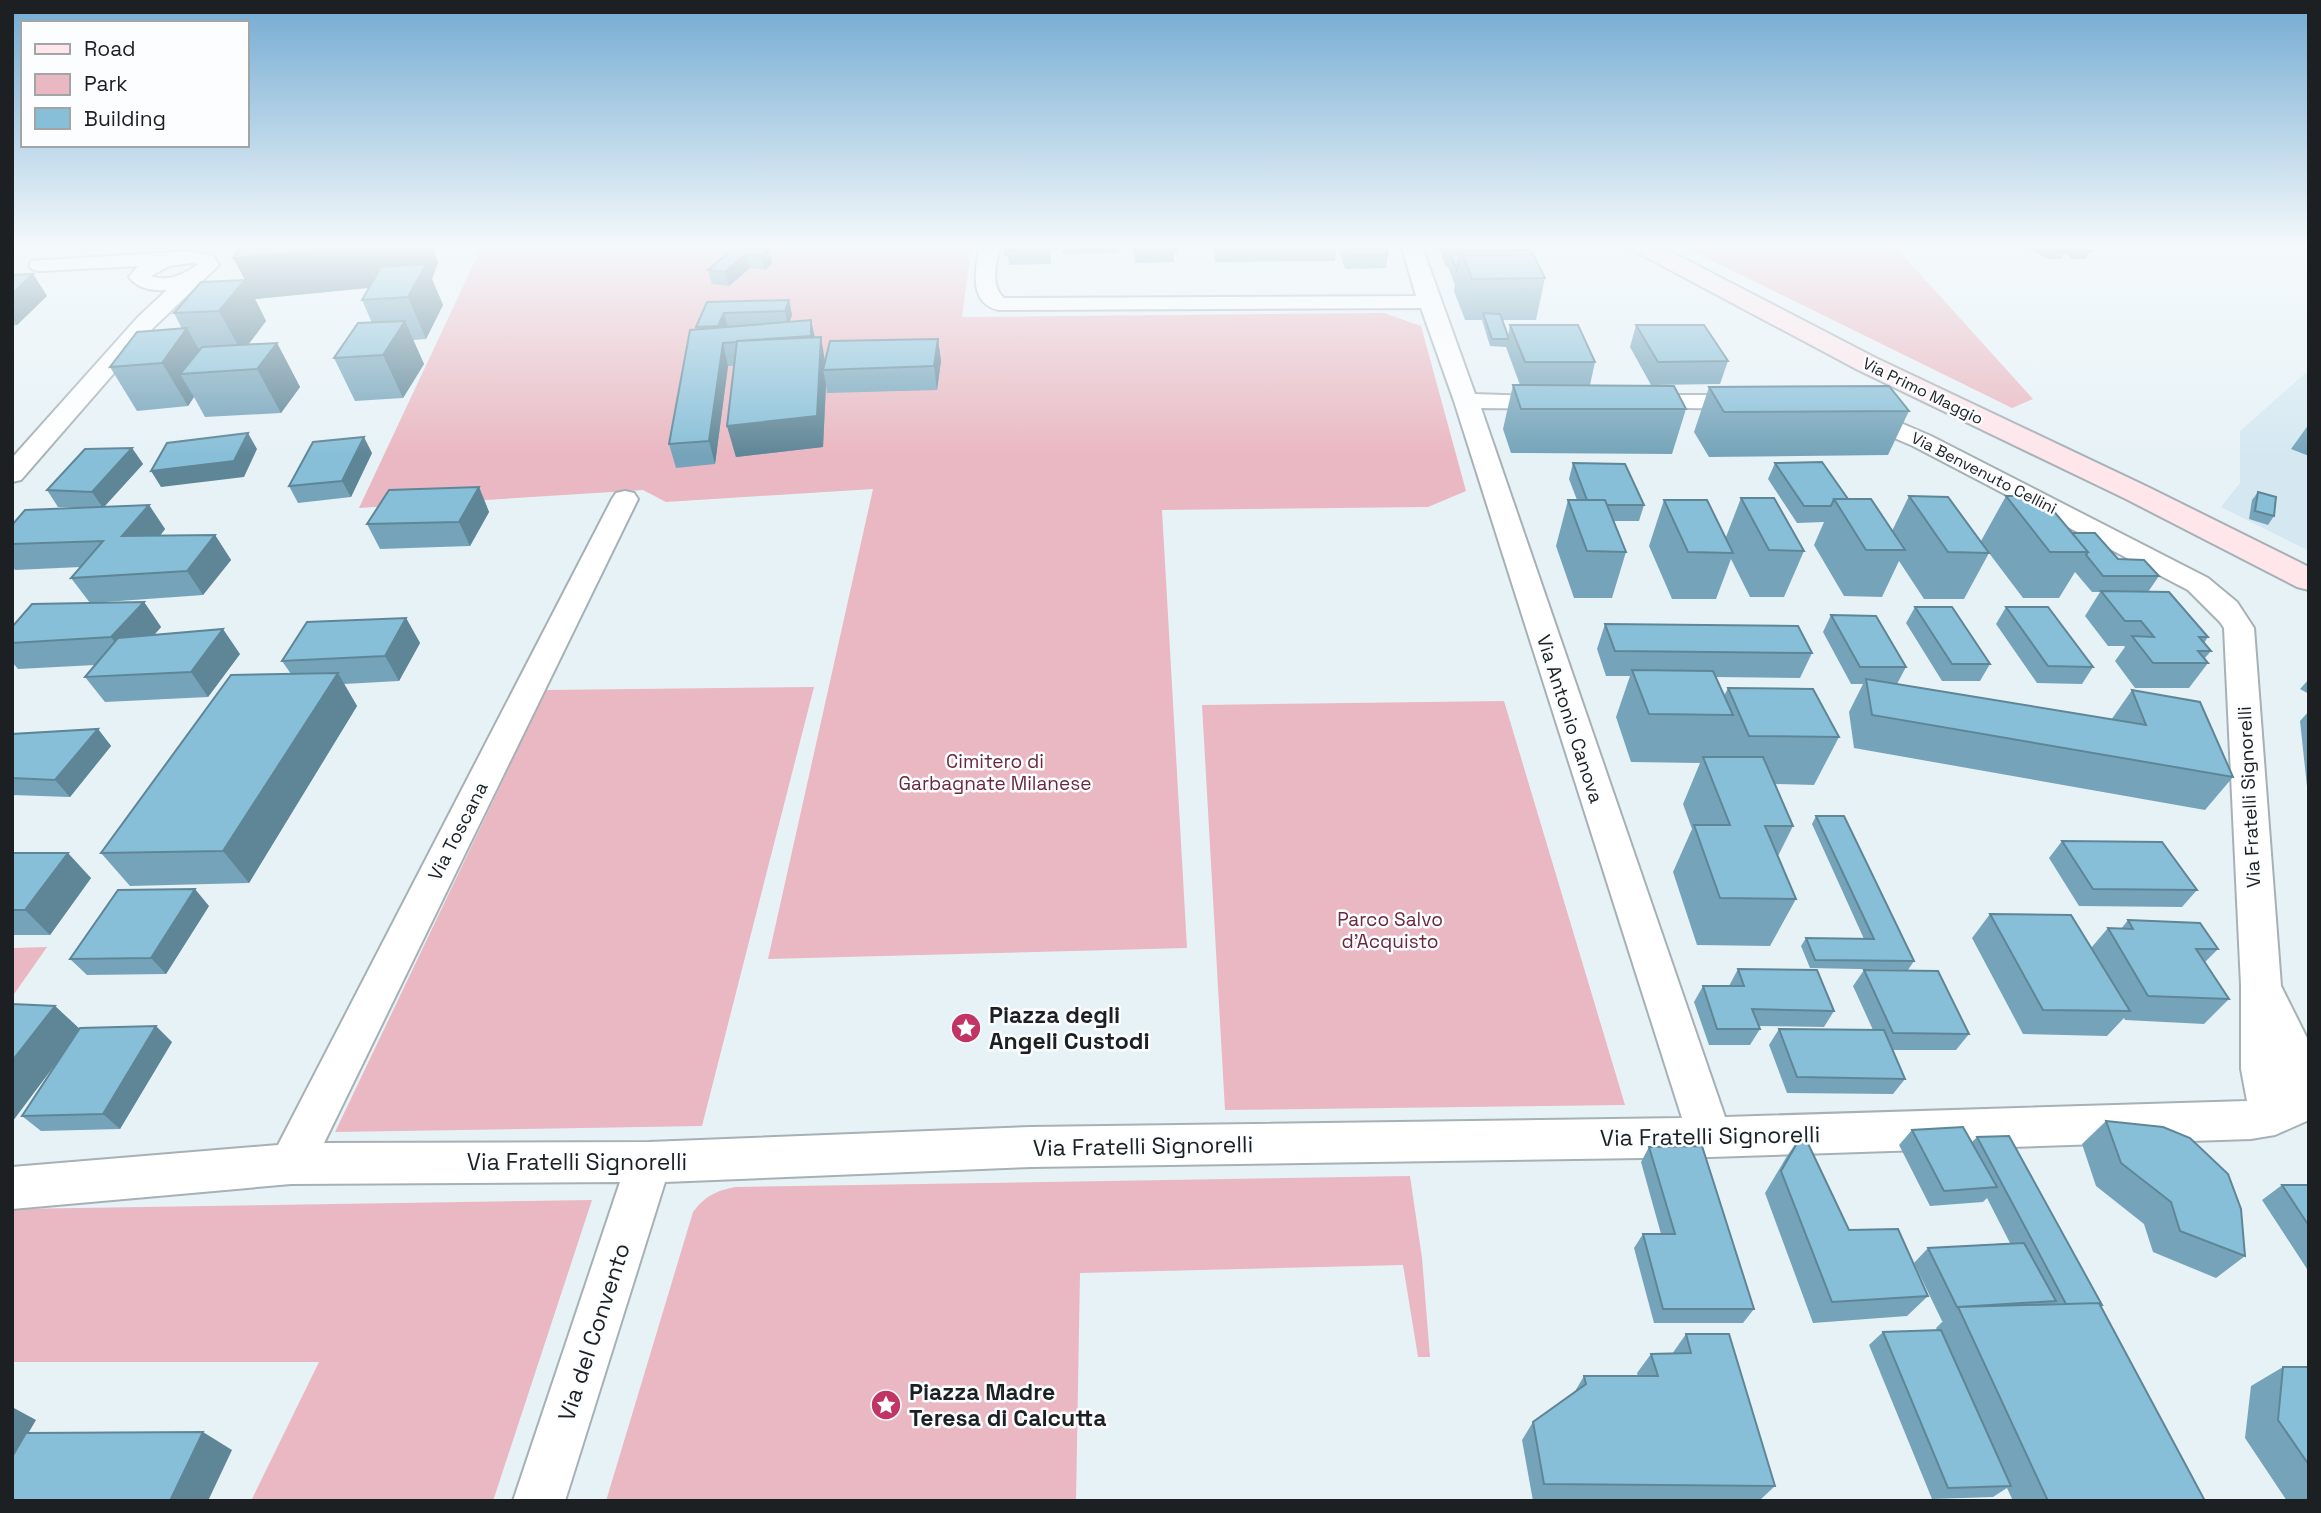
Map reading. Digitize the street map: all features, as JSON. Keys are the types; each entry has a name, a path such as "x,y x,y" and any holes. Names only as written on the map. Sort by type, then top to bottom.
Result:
{"street":[{"path":"145,315 146,322"},
{"path":"12,474 152,315"},
{"name":"Via Antonio Canova","path":"1434,315 1466,401 1710,1137"},
{"name":"Via Primo Maggio","path":"1773,315 1867,364 2137,493 2309,580"},
{"path":"1466,401 1574,402"},
{"path":"1614,402 1772,402"},
{"name":"Via Benvenuto Cellini","path":"1840,410 1893,426 2198,584 2228,610"},
{"name":"Via Primo Maggio","path":"2137,493 2309,565"},
{"name":"Via Toscana","path":"291,1164 625,499"},
{"name":"Via Fratelli Signorelli","path":"2228,610 2239,628 2262,988 2263,1087 2267,1103 2275,1116"},
{"name":"Via Fratelli Signorelli","path":"12,1188 291,1164 649,1162 1031,1147 1710,1137 2202,1123 2275,1116 2300,1101 2302,1093 2299,1056 2262,988"},
{"name":"Via del Convento","path":"539,1501 649,1162"}],"shaded area":[{"path":"2309,370 2309,551 2221,507 2240,483 2240,431"}],"green space":[{"name":"Cimitero di Garbagnate Milanese","path":"450,315 962,315 962,317 1389,315 1421,326 1466,491 1428,507 1162,510 1187,948 768,959 873,489 666,502 643,490 359,508"},
{"path":"1822,315 1957,315 2033,399 2012,408"},
{"path":"814,687 702,1126 335,1132 546,690"},
{"name":"Parco Salvo d'Acquisto","path":"1504,701 1625,1105 1225,1110 1202,705"},
{"path":"47,947 12,997 12,948"},
{"path":"1410,1176 1422,1258 1430,1357 1418,1357 1403,1265 1080,1273 1076,1501 606,1501 693,1212 717,1192 735,1187"},
{"path":"592,1200 493,1501 251,1501 319,1362 12,1362 12,1209"}],"building":[{"path":"701,315 723,315 718,326 696,327"},
{"path":"1484,315 1500,315 1508,336 1508,339 1492,339"},
{"path":"811,320 811,336 723,343 709,441 669,444 690,330"},
{"path":"405,321 383,355 334,358 358,323"},
{"path":"1510,325 1578,325 1595,362 1525,362"},
{"path":"1636,325 1704,325 1728,361 1658,362"},
{"path":"187,328 162,363 110,367 137,332"},
{"path":"821,337 817,416 727,426 737,341"},
{"path":"938,339 934,366 823,370 830,341"},
{"path":"277,343 257,369 180,374 202,347"},
{"path":"1513,385 1674,386 1686,409 1521,409"},
{"path":"1889,386 1909,411 1724,412 1709,387"},
{"path":"248,433 234,461 151,471 167,443"},
{"path":"364,437 342,481 289,486 313,442"},
{"path":"132,448 92,492 47,490 85,449"},
{"path":"1822,462 1848,499 1834,499 1831,506 1804,506 1775,463"},
{"path":"1573,463 1625,464 1644,505 1607,505 1605,500 1587,500"},
{"path":"479,487 459,522 367,524 389,490"},
{"path":"2258,492 2276,497 2274,516 2255,511"},
{"path":"1909,496 1948,497 1989,553 1948,552"},
{"path":"2006,496 2041,496 2088,552 2050,552"},
{"path":"1741,498 1774,498 1804,551 1769,550"},
{"path":"1834,499 1871,499 1905,550 1866,550"},
{"path":"1568,500 1605,500 1626,552 1587,551"},
{"path":"1664,500 1707,500 1733,553 1688,552"},
{"path":"149,505 122,536 215,535 187,571 71,578 103,541 12,544 12,525 25,510"},
{"path":"2072,533 2095,533 2118,559 2144,560 2159,576 2103,576"},
{"path":"2101,591 2169,592 2208,637 2199,637 2211,651 2198,651 2208,663 2153,663 2132,636 2154,637 2141,621 2125,621"},
{"path":"144,602 111,637 12,643 12,627 32,604"},
{"path":"1915,607 1952,607 1990,664 1952,664"},
{"path":"2006,607 2048,607 2093,667 2048,666"},
{"path":"1831,615 1876,616 1906,667 1860,667"},
{"path":"406,618 385,656 282,661 307,622"},
{"path":"1605,624 1798,626 1812,653 1615,651"},
{"path":"223,629 191,672 85,677 118,638"},
{"path":"1632,670 1713,671 1733,715 1649,714"},
{"path":"338,673 223,851 101,853 231,675"},
{"path":"1866,679 2146,725 2132,690 2200,702 2233,777 1872,715"},
{"path":"1728,688 1813,689 1839,737 1749,736"},
{"path":"98,729 55,780 12,778 12,734"},
{"path":"1703,757 1763,757 1793,826 1765,826 1796,899 1720,898 1694,825 1730,825"},
{"path":"1816,816 1844,816 1914,961 1815,960 1806,938 1874,939"},
{"path":"2062,841 2162,842 2197,890 2093,889"},
{"path":"12,853 68,853 25,910 12,910"},
{"path":"195,889 151,958 70,959 118,890"},
{"path":"1990,914 2071,915 2130,1011 2043,1010"},
{"path":"2128,920 2200,923 2218,949 2196,949 2229,999 2148,996 2108,928 2133,929"},
{"path":"1738,969 1817,970 1834,1011 1752,1009 1760,1029 1717,1029 1703,986 1744,986"},
{"path":"1864,970 1938,971 1969,1034 1893,1033"},
{"path":"12,1004 55,1006 12,1061"},
{"path":"156,1026 103,1114 22,1116 80,1028"},
{"path":"1779,1029 1884,1030 1905,1079 1797,1077"},
{"path":"2106,1121 2163,1127 2190,1138 2228,1174 2241,1209 2245,1256 2180,1231 2171,1202 2121,1163"},
{"path":"1963,1127 1997,1187 1944,1191 1912,1130"},
{"path":"1803,1133 1849,1230 1898,1229 1928,1296 1832,1302 1781,1171"},
{"path":"2009,1136 2102,1305 2066,1304 1977,1137"},
{"path":"1702,1146 1754,1309 1663,1309 1643,1234 1675,1234 1649,1147"},
{"path":"2282,1185 2309,1185 2309,1226"},
{"path":"2024,1243 2056,1301 1957,1307 1928,1248"},
{"path":"2099,1303 2205,1501 2048,1501 1958,1307"},
{"path":"1941,1330 2011,1486 1948,1488 1883,1332"},
{"path":"1686,1334 1729,1334 1775,1486 1544,1484 1533,1422 1586,1384 1584,1376 1658,1376 1651,1354 1691,1353"},
{"path":"2283,1367 2309,1367 2309,1465 2278,1420"},
{"path":"203,1432 170,1501 12,1501 12,1457 26,1433"}],"place":[{"name":"Piazza degli Angeli Custodi","path":"966,1028"},
{"name":"Piazza Madre Teresa di Calcutta","path":"886,1405"}]}
